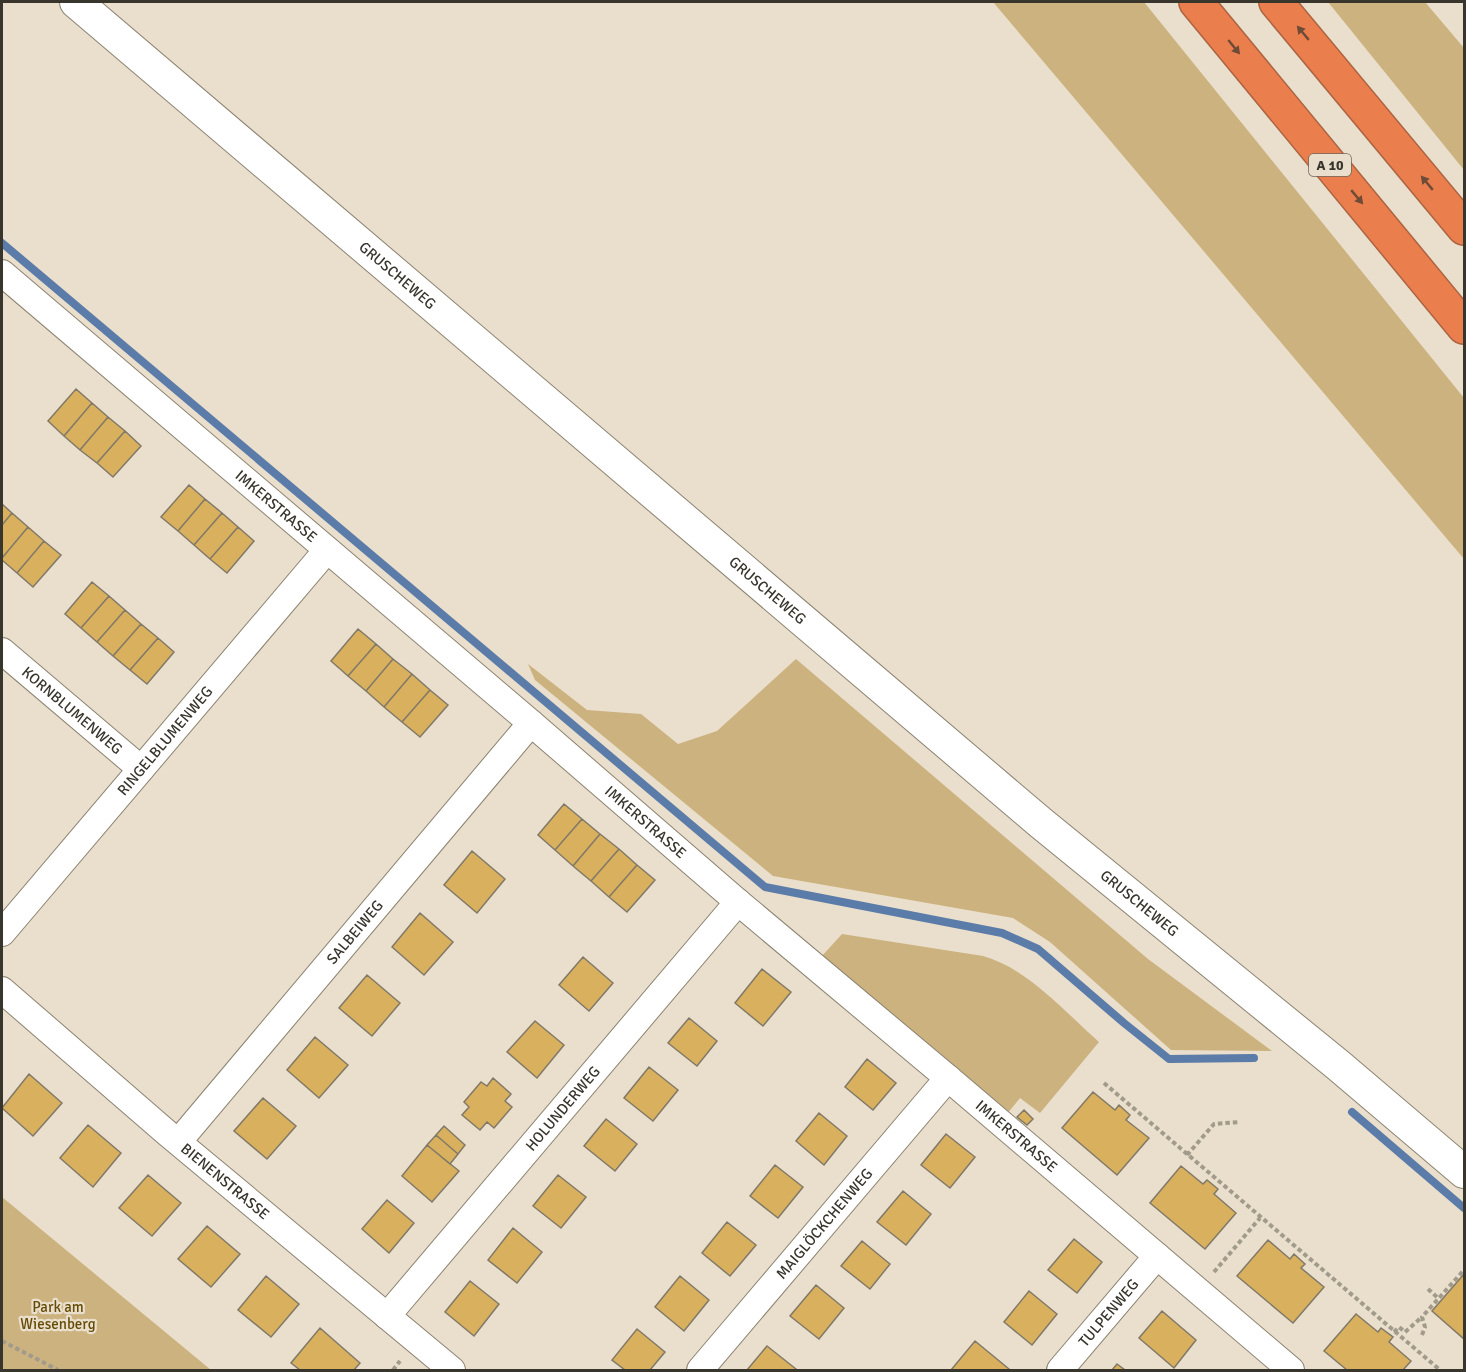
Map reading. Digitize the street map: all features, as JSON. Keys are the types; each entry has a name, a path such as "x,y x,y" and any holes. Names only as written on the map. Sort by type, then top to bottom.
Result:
{"highway":[{"name":"A 10","path":"1196,2 1464,327"},
{"path":"1276,2 1464,228"}],"street":[{"name":"GRUSCHEWEG","path":"76,2 1034,817 1338,1065 1464,1172"},
{"name":"IMKERSTRASSE","path":"2,273 1291,1371"},
{"name":"RINGELBLUMENWEG","path":"2,933 327,550"},
{"name":"KORNBLUMENWEG","path":"2,651 141,769"},
{"name":"SALBEIWEG","path":"178,1141 531,723"},
{"name":"HOLUNDERWEG","path":"387,1316 738,902"},
{"name":"BIENENSTRASSE","path":"2,990 452,1371"},
{"name":"MAIGLÖCKCHENWEG","path":"700,1371 948,1078"},
{"name":"TULPENWEG","path":"1060,1371 1157,1256"}],"path":[{"path":"1104,1083 1440,1371"},
{"path":"1187,1155 1214,1124 1239,1122"},
{"path":"1198,1291 1260,1218"},
{"path":"1394,1332 1399,1328 1405,1332 1422,1317 1464,1270"},
{"path":"1428,1289 1438,1298"},
{"path":"1422,1317 1425,1327 1422,1335"},
{"path":"2,1341 58,1371"},
{"path":"393,1371 403,1358"},
{"path":"1429,1371 1434,1365"}],"green space":[{"path":"993,2 1144,2 1464,398 1464,559"},
{"path":"1328,2 1425,2 1464,48 1464,170"},
{"path":"796,659 1148,959 1272,1051 1171,1050 1050,942 1013,918 773,876 535,680 528,664 587,710 641,714 678,744 717,731"},
{"path":"842,934 983,956 999,962 1015,970 1045,992 1099,1042 1040,1113 1020,1098 1007,1114 822,956"},
{"name":"Park am Wiesenberg","path":"2,1197 211,1370 2,1370"}],"building":[{"path":"76,389 92,403 64,436 48,421"},
{"path":"92,403 108,417 80,450 64,436"},
{"path":"108,417 125,431 97,463 80,450"},
{"path":"125,431 141,446 113,477 97,463"},
{"path":"189,485 205,499 178,531 161,517"},
{"path":"205,499 222,513 194,545 178,531"},
{"path":"2,504 12,513 2,525"},
{"path":"12,513 28,527 2,558 2,525"},
{"path":"222,513 238,527 210,559 194,545"},
{"path":"28,527 44,541 17,573 2,558"},
{"path":"238,527 254,541 227,573 210,559"},
{"path":"44,541 61,555 33,587 17,573"},
{"path":"92,582 109,596 81,628 65,614"},
{"path":"109,596 125,610 97,642 81,628"},
{"path":"125,610 141,624 113,656 97,642"},
{"path":"141,624 158,638 130,670 113,656"},
{"path":"358,629 376,644 348,676 331,661"},
{"path":"158,638 174,652 147,684 130,670"},
{"path":"376,644 393,659 366,691 348,676"},
{"path":"393,659 412,674 384,707 366,691"},
{"path":"412,674 430,690 402,722 384,707"},
{"path":"430,690 448,705 420,737 402,722"},
{"path":"564,804 582,819 555,850 538,835"},
{"path":"582,819 600,834 573,866 555,850"},
{"path":"600,834 619,849 591,881 573,866"},
{"path":"619,849 637,865 609,897 591,881"},
{"path":"472,851 505,879 477,913 444,885"},
{"path":"637,865 655,880 627,912 609,897"},
{"path":"420,913 453,942 424,975 392,947"},
{"path":"583,957 613,983 589,1011 559,985"},
{"path":"762,969 791,992 763,1026 735,1003"},
{"path":"367,975 400,1003 372,1036 339,1008"},
{"path":"689,1018 717,1041 697,1066 668,1043"},
{"path":"535,1021 564,1045 537,1078 507,1052"},
{"path":"315,1037 348,1065 319,1098 287,1070"},
{"path":"867,1059 896,1083 873,1110 845,1087"},
{"path":"649,1067 678,1090 653,1121 624,1098"},
{"path":"29,1074 62,1103 33,1136 2,1108"},
{"path":"493,1078 511,1094 505,1101 512,1107 494,1128 487,1122 480,1130 462,1115 469,1107 464,1102 481,1082 487,1086"},
{"path":"1093,1092 1115,1110 1119,1105 1130,1115 1126,1120 1149,1138 1117,1175 1062,1128"},
{"path":"263,1098 296,1126 267,1159 234,1131"},
{"path":"1024,1110 1033,1119 1027,1125 1017,1117"},
{"path":"819,1113 847,1136 824,1165 796,1141"},
{"path":"606,1119 637,1144 615,1171 584,1146"},
{"path":"88,1125 121,1153 93,1187 60,1158"},
{"path":"444,1126 465,1145 458,1154 436,1135"},
{"path":"946,1134 975,1157 950,1188 921,1165"},
{"path":"436,1135 458,1154 450,1164 427,1145"},
{"path":"427,1145 459,1171 432,1202 402,1176"},
{"path":"775,1165 803,1187 778,1218 750,1196"},
{"path":"1181,1166 1203,1184 1207,1180 1218,1189 1214,1194 1236,1213 1205,1249 1150,1203"},
{"path":"148,1175 181,1203 152,1236 119,1208"},
{"path":"558,1175 586,1197 561,1228 533,1206"},
{"path":"903,1191 931,1214 906,1245 877,1222"},
{"path":"387,1200 414,1223 389,1253 362,1229"},
{"path":"727,1222 756,1245 730,1276 702,1253"},
{"path":"207,1226 240,1254 211,1287 178,1259"},
{"path":"513,1228 542,1252 517,1283 488,1260"},
{"path":"1074,1239 1102,1262 1077,1293 1048,1270"},
{"path":"1268,1240 1290,1259 1294,1254 1305,1264 1301,1268 1324,1287 1293,1323 1237,1276"},
{"path":"862,1241 890,1264 870,1289 841,1266"},
{"path":"1464,1274 1464,1339 1432,1311"},
{"path":"266,1276 299,1304 271,1337 238,1310"},
{"path":"680,1276 709,1300 684,1331 655,1307"},
{"path":"470,1281 499,1304 474,1336 445,1312"},
{"path":"816,1285 844,1308 819,1339 790,1316"},
{"path":"1029,1291 1057,1314 1032,1345 1004,1322"},
{"path":"1162,1311 1196,1340 1174,1368 1139,1338"},
{"path":"1356,1314 1378,1332 1381,1328 1393,1337 1389,1342 1411,1361 1403,1370 1347,1370 1324,1351"},
{"path":"320,1328 360,1363 354,1370 300,1370 291,1363"},
{"path":"637,1329 665,1352 650,1370 625,1370 612,1360"},
{"path":"975,1341 1009,1369 951,1370"},
{"path":"767,1346 796,1369 747,1370"},
{"path":"1117,1364 1125,1370 1112,1370"}],"waterway":[{"path":"2,243 765,887 1002,933 1038,949 1169,1059 1254,1058"},
{"path":"1352,1112 1464,1208"}]}
